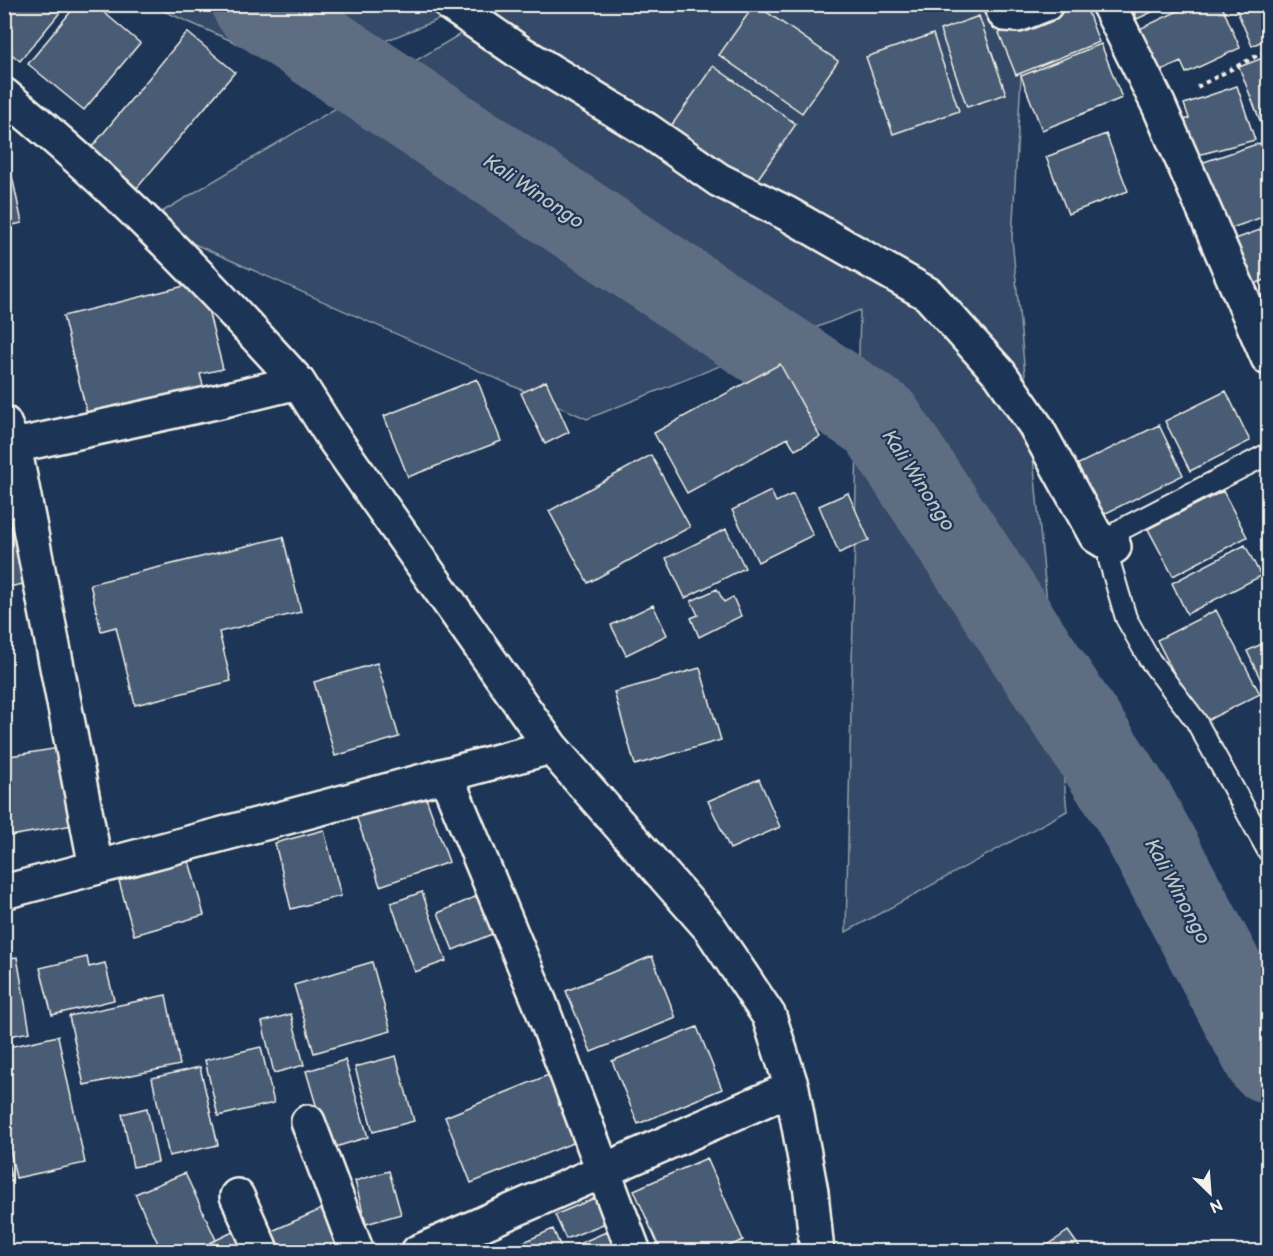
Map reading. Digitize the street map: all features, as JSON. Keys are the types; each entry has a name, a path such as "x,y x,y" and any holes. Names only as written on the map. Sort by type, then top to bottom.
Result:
{"street":[{"path":"450,4 521,54 647,130 719,180 786,213 928,294 1000,374 1035,425 1095,536 1114,548"},
{"path":"1000,4 1005,14 1012,16 1046,4"},
{"path":"1108,4 1159,106 1269,358"},
{"path":"4,95 53,135 210,284 298,382 332,436 551,747 710,928 746,978 769,1016 792,1088 811,1192 817,1251"},
{"path":"96,867 9,434 216,402 298,382"},
{"path":"4,892 551,747"},
{"path":"446,776 540,1003 634,1251"},
{"path":"418,1251 792,1088"},
{"path":"308,1122 357,1251"},
{"path":"237,1196 262,1251"}],"lane":[{"path":"1269,454 1120,530 1109,560 1126,618 1149,659 1196,721 1269,851"}],"path":[{"path":"1159,106 1269,50"}],"shaded area":[{"path":"150,5 475,5 305,73"},
{"path":"509,5 1025,5 1012,239 1067,811 846,932 860,310 587,419 145,222"}],"building":[{"path":"4,4 67,4 20,61 4,48"},
{"path":"77,4 94,4 140,43 84,110 28,64"},
{"path":"755,4 838,61 802,113 719,55"},
{"path":"1071,4 1085,4 1099,42 1016,75 999,33"},
{"path":"1131,4 1169,4 1137,19"},
{"path":"1193,4 1221,4 1240,48 1186,73 1181,62 1154,74 1135,31"},
{"path":"1234,4 1268,4 1268,38 1252,46"},
{"path":"979,16 1006,94 967,107 940,30"},
{"path":"187,32 235,72 137,188 91,148"},
{"path":"933,34 959,111 893,134 866,57"},
{"path":"1101,44 1122,98 1042,130 1021,76"},
{"path":"1268,56 1268,141 1239,67"},
{"path":"713,66 796,124 750,190 667,132"},
{"path":"1237,86 1255,140 1190,157 1176,124 1189,118 1184,104"},
{"path":"1106,134 1128,191 1068,214 1046,157"},
{"path":"4,138 22,223 4,227"},
{"path":"1260,143 1268,166 1268,215 1218,233 1195,165"},
{"path":"1268,227 1268,279 1246,287 1230,241"},
{"path":"201,282 223,369 200,374 206,397 90,426 63,316"},
{"path":"780,364 820,437 795,450 788,438 687,493 654,433"},
{"path":"477,379 501,441 408,477 384,416"},
{"path":"546,381 569,432 545,444 521,393"},
{"path":"1226,391 1250,441 1190,471 1165,421"},
{"path":"1159,425 1183,475 1094,519 1070,468"},
{"path":"4,455 17,513 4,515"},
{"path":"651,455 690,527 588,583 549,511"},
{"path":"1268,480 1268,500 1261,485"},
{"path":"771,491 776,502 793,494 813,535 758,562 732,510"},
{"path":"1223,491 1247,537 1173,576 1148,529"},
{"path":"848,493 869,540 839,553 819,506"},
{"path":"17,525 28,583 4,588 4,527"},
{"path":"726,529 745,568 685,598 666,558"},
{"path":"283,537 301,612 219,632 231,681 135,705 116,627 101,631 90,584"},
{"path":"1245,545 1261,576 1187,614 1172,583"},
{"path":"717,589 724,602 733,597 741,616 699,637 691,618 698,615 691,601"},
{"path":"653,605 667,635 626,655 611,625"},
{"path":"1216,610 1260,694 1200,724 1157,640"},
{"path":"1268,641 1268,695 1247,651"},
{"path":"377,663 399,737 335,756 314,682"},
{"path":"700,668 721,740 635,765 614,692"},
{"path":"65,747 79,824 4,837 4,757"},
{"path":"759,779 780,827 730,849 708,801"},
{"path":"421,784 449,862 380,886 353,807"},
{"path":"324,830 341,896 291,909 275,843"},
{"path":"189,861 204,915 134,935 119,881"},
{"path":"422,892 446,961 415,972 391,903"},
{"path":"482,894 497,932 453,950 438,913"},
{"path":"652,956 676,1018 591,1052 566,991"},
{"path":"17,957 30,1032 4,1037 4,959"},
{"path":"87,957 89,967 105,963 114,1000 52,1015 40,968"},
{"path":"372,962 391,1031 314,1053 294,985"},
{"path":"166,995 180,1065 84,1085 69,1016"},
{"path":"291,1014 304,1065 274,1073 262,1022"},
{"path":"697,1027 722,1089 638,1124 612,1061"},
{"path":"58,1036 85,1163 16,1178 4,1122 4,1048"},
{"path":"261,1047 274,1103 218,1116 205,1060"},
{"path":"396,1056 414,1121 373,1132 355,1067"},
{"path":"345,1060 368,1137 329,1149 306,1071"},
{"path":"200,1067 218,1145 169,1156 152,1078"},
{"path":"561,1070 588,1137 471,1183 445,1117"},
{"path":"147,1108 158,1162 133,1167 122,1114"},
{"path":"4,1144 12,1181 4,1183"},
{"path":"707,1158 743,1240 716,1252 661,1252 634,1190"},
{"path":"389,1171 401,1214 366,1224 355,1181"},
{"path":"185,1173 216,1240 191,1252 162,1252 135,1194"},
{"path":"597,1197 608,1222 566,1239 555,1215"},
{"path":"324,1208 342,1252 270,1252 263,1235"},
{"path":"241,1228 251,1252 192,1252 216,1240"},
{"path":"553,1229 563,1252 501,1252"},
{"path":"613,1229 623,1252 568,1252 567,1249"},
{"path":"1068,1231 1083,1252 1038,1252"}],"waterway":[{"name":"Kali Winongo","path":"255,4 880,421 1133,806 1268,1060"}]}
